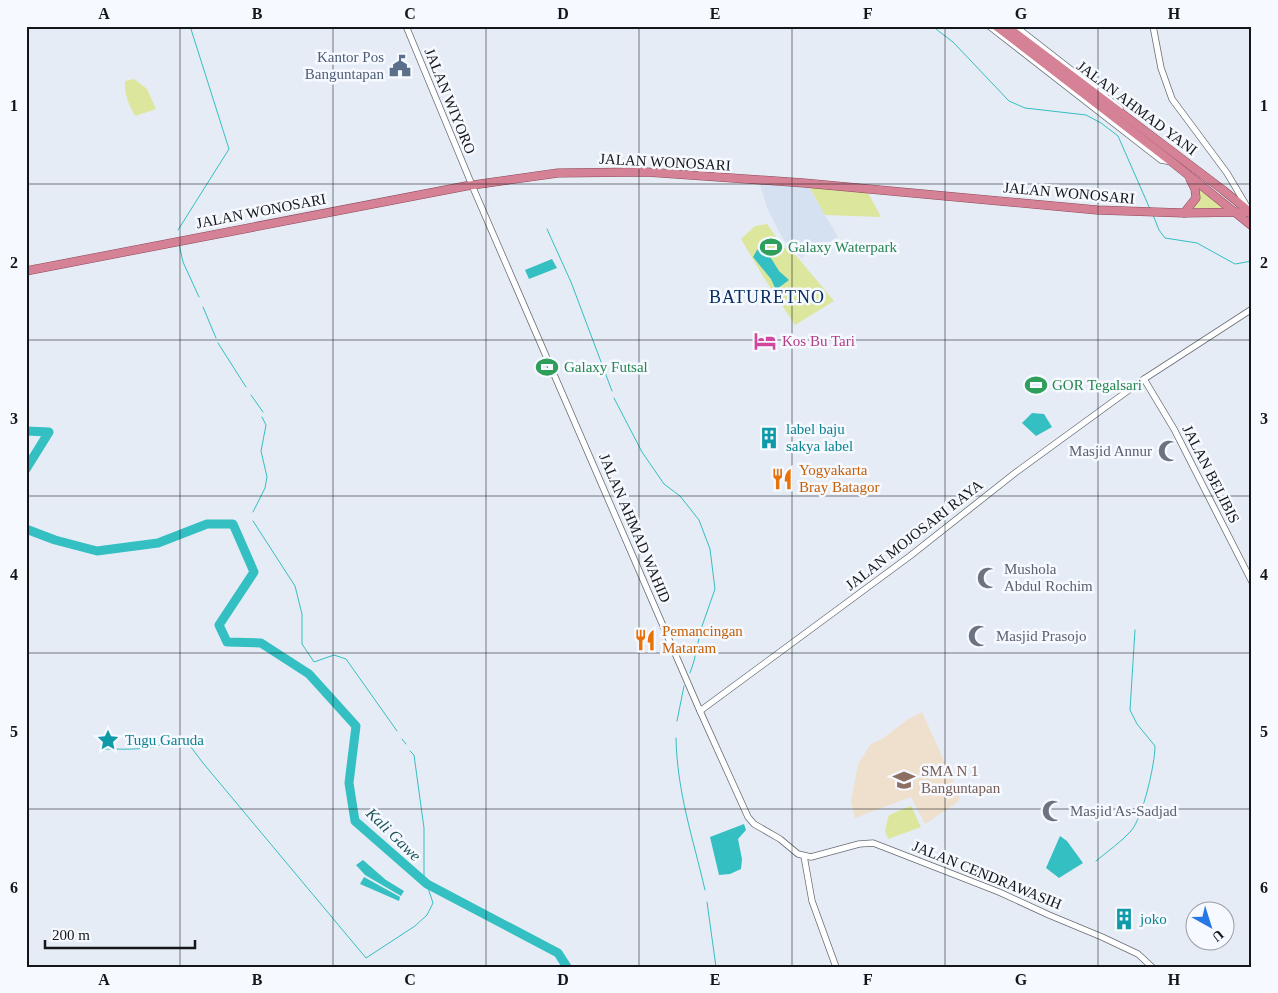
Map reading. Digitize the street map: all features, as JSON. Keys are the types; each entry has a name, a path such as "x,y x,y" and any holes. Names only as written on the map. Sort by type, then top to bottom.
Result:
{"highway":[{"name":"JALAN AHMAD YANI","path":"996,26 1008,38 1251,213"},
{"name":"JALAN AHMAD YANI","path":"1006,26 1172,157 1188,175 1252,226"},
{"name":"JALAN WONOSARI","path":"26,271 472,185 558,173 646,172 804,183 1097,210 1164,213 1251,213"},
{"path":"1184,213 1194,201 1196,195 1188,175"}],"street":[{"name":"JALAN WIYORO","path":"406,26 472,185"},
{"path":"989,26 1008,38"},
{"path":"1015,26 1168,146 1172,157"},
{"path":"1153,26 1161,68 1172,99 1233,183 1251,213"},
{"name":"JALAN AHMAD WAHID","path":"472,185 700,712 748,817 754,824 804,856"},
{"name":"JALAN MOJOSARI RAYA","path":"700,712 910,556 1014,473 1144,379 1252,309"},
{"name":"JALAN BELIBIS","path":"1144,379 1174,428 1252,582"},
{"name":"JALAN CENDRAWASIH","path":"804,856 811,857 860,844 873,843 999,892 1094,934 1138,954 1152,967"},
{"path":"804,856 812,901 836,967"}],"shaded area":[{"path":"759,182 807,184 838,237 801,258 783,239 768,210"},
{"name":"SMA N 1 Banguntapan","path":"922,712 960,796 958,802 925,824 911,797 855,818 851,802 858,764 871,744 882,739 907,720"}],"green space":[{"path":"134,79 147,89 156,109 135,116 125,90 125,81"},
{"path":"807,183 867,191 881,217 825,215"},
{"path":"1195,184 1224,209 1189,211"},
{"name":"Galaxy Waterpark","path":"767,224 784,248 788,246 834,301 795,325 741,239 755,226"},
{"path":"911,806 921,827 888,839 885,830 889,815"}],"water":[{"path":"761,248 766,250 779,271 789,280 777,289 753,257 757,250"},
{"path":"552,259 557,268 529,279 525,270"},
{"path":"1032,413 1044,414 1052,427 1036,436 1022,423"},
{"path":"744,824 746,830 738,839 742,859 741,869 730,874 719,875 710,837"},
{"path":"1060,836 1067,841 1083,863 1059,878 1046,868"},
{"path":"363,860 386,880 404,891 401,896 365,875 356,865"},
{"path":"364,877 400,897 399,901 360,884"}],"waterway":[{"path":"178,230 229,149 190,26"},
{"path":"932,26 953,42 1009,101 1025,108 1086,115 1101,123 1118,136 1150,209"},
{"path":"1153,215 1159,230 1165,238 1197,243 1235,264 1252,261"},
{"path":"547,229 571,282 612,391"},
{"path":"179,244 183,262 199,297"},
{"path":"203,307 216,338"},
{"path":"218,343 246,387"},
{"path":"251,395 263,412"},
{"path":"614,398 642,452 664,484 680,496 699,520 710,549 715,589 701,629 690,673"},
{"path":"253,512 265,488 267,477 261,451 266,425 262,417"},
{"name":"Kali Gawe","path":"26,431 49,432 26,469"},
{"path":"253,521 295,586 302,614 302,644 314,662 334,655 346,659 397,731"},
{"name":"Kali Gawe","path":"26,529 55,540 97,551 158,543 207,524 233,524 254,572 219,625 227,642 261,643 309,674 356,726 349,783 355,821 427,884 558,953 567,967"},
{"path":"1096,861 1131,831 1144,803 1153,765 1155,746 1137,724 1130,710 1135,630"},
{"path":"677,721 684,686"},
{"path":"104,749 147,748 184,738 366,958 415,926 427,915 433,903 424,876 424,828 414,755 410,751"},
{"path":"676,738 682,796 705,890"},
{"path":"402,739 406,744"},
{"path":"707,902 716,967"}],"place":[{"name":"Kantor Pos Banguntapan","path":"400,66"},
{"name":"Galaxy Waterpark","path":"771,247"},
{"name":"Kos Bu Tari","path":"765,341"},
{"name":"Galaxy Futsal","path":"547,367"},
{"name":"GOR Tegalsari","path":"1036,385"},
{"name":"label baju sakya label","path":"769,438"},
{"name":"Masjid Annur","path":"1169,451"},
{"name":"Yogyakarta Bray Batagor","path":"782,479"},
{"name":"Mushola Abdul Rochim","path":"988,578"},
{"name":"Masjid Prasojo","path":"979,636"},
{"name":"Pemancingan Mataram","path":"645,640"},
{"name":"Tugu Garuda","path":"108,740"},
{"name":"SMA N 1 Banguntapan","path":"904,780"},
{"name":"Masjid As-Sadjad","path":"1053,811"},
{"name":"joko","path":"1124,919"}],"district":[{"name":"BATURETNO","path":"767,297"}]}
